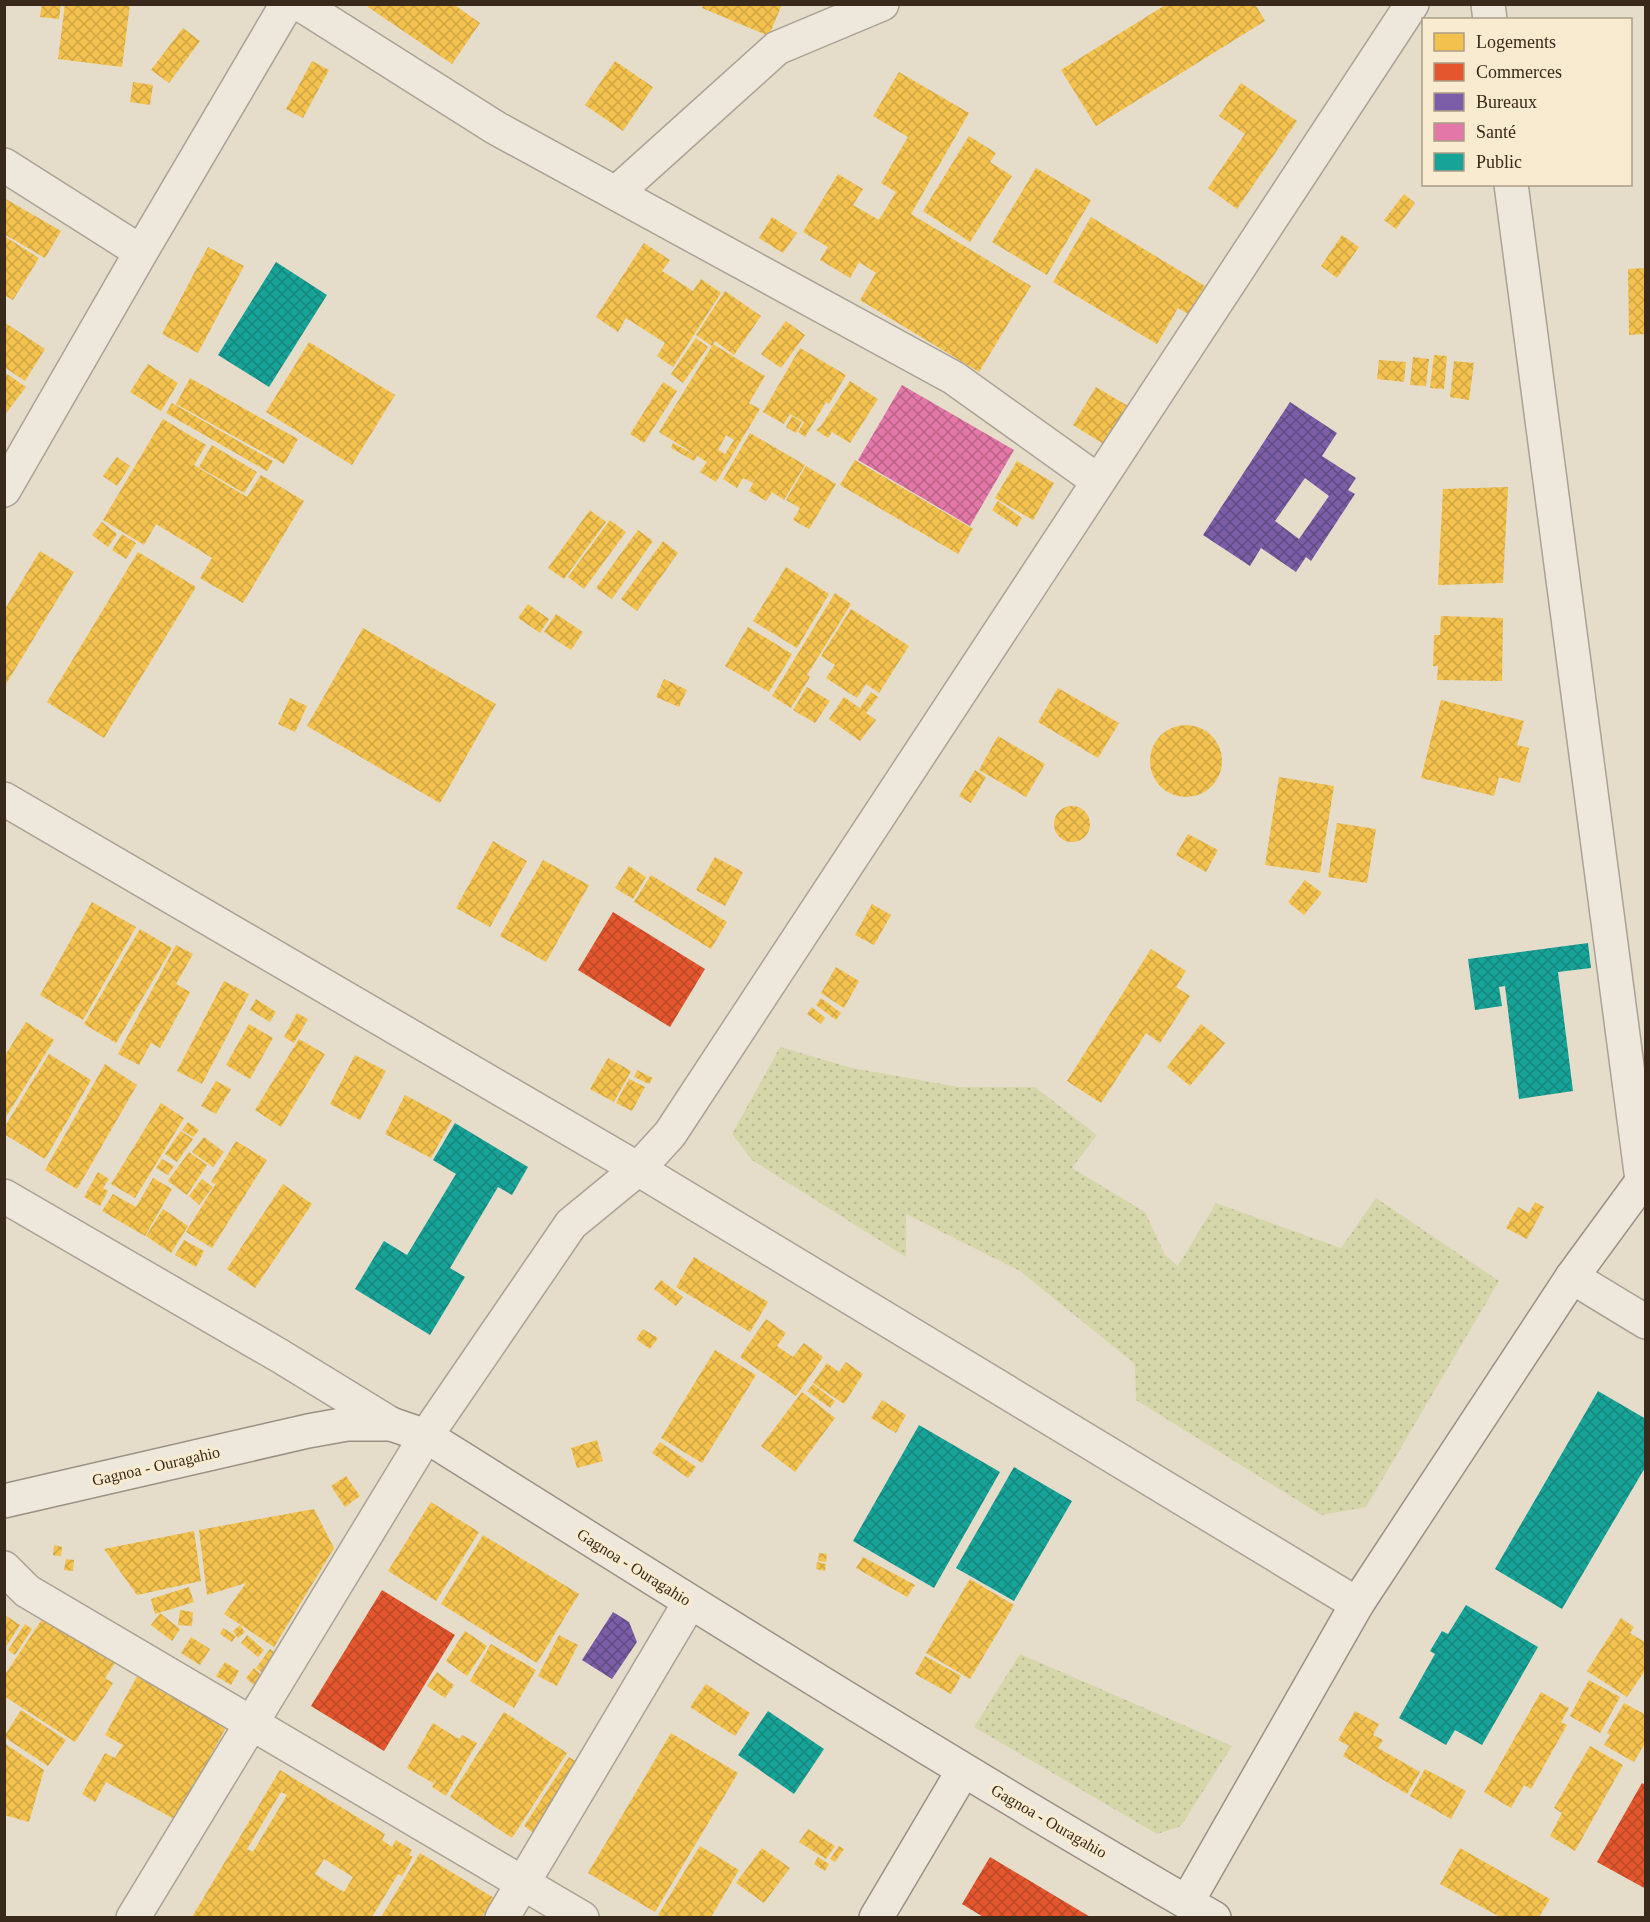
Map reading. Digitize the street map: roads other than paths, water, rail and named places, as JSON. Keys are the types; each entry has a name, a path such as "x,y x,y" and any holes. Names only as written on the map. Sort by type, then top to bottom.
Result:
{"street":[{"path":"4,490 287,4"},
{"path":"300,4 496,128 954,378 1098,481"},
{"path":"616,193 777,48 882,4"},
{"path":"133,1917 426,1437 571,1224 638,1169 670,1134 1412,4"},
{"path":"4,165 141,252"},
{"path":"1201,1910 1358,1604 1572,1277 1644,1178 1511,186"},
{"path":"4,799 638,1169 1358,1604"},
{"path":"4,1196 280,1356 391,1424"},
{"path":"1572,1277 1646,1322"},
{"name":"Gagnoa - Ouragahio","path":"4,1501 308,1431 347,1424 391,1424 426,1437 963,1771 1201,1910"},
{"path":"4,1568 27,1591 582,1917"},
{"path":"502,1917 690,1602"},
{"path":"876,1917 963,1771"}]}
